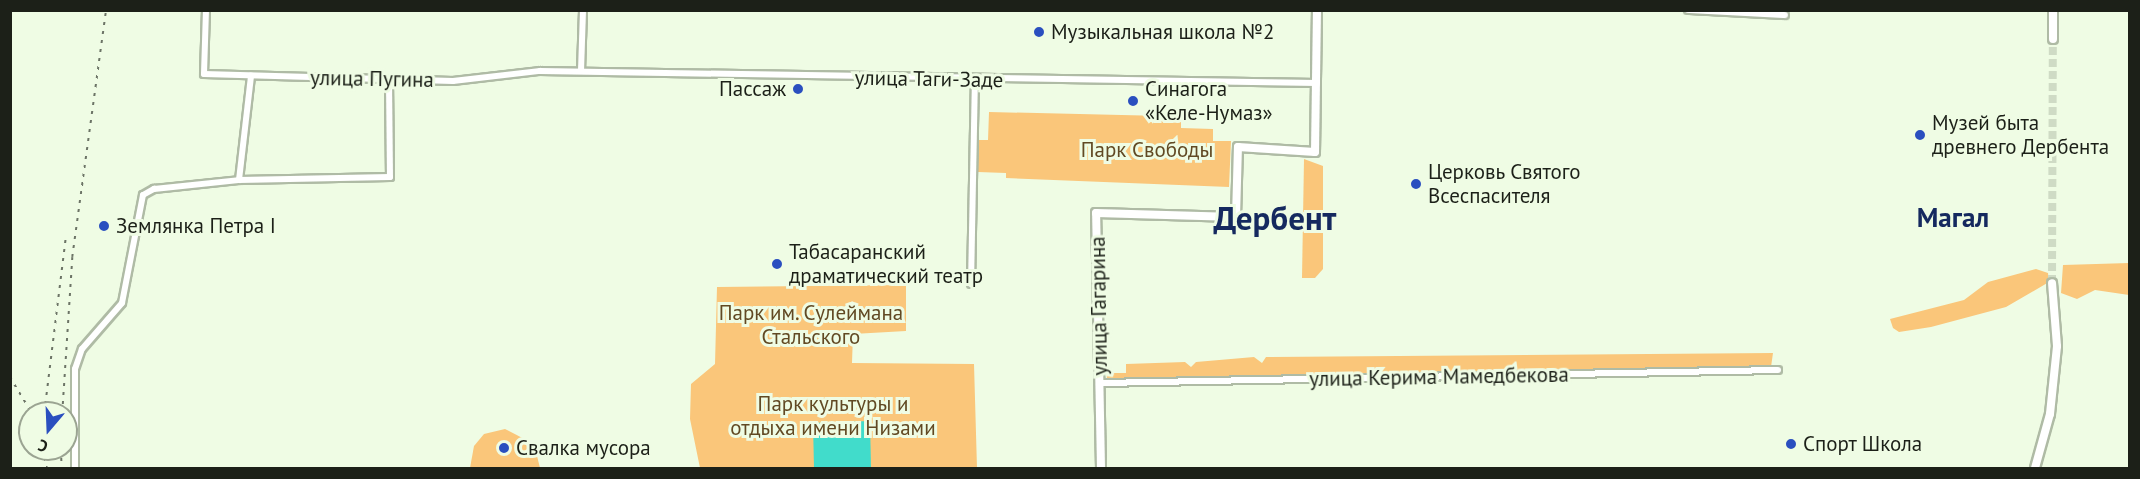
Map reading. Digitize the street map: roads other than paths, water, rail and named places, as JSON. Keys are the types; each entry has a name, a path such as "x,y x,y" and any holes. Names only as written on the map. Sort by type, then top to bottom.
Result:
{"highway":[{"path":"2052,39 2053,10"},
{"path":"2035,468 2050,414 2057,346 2052,283"}],"main road":[{"path":"1315,152 1317,10"},
{"name":"улица Гагарина","path":"1102,468 1096,213 1236,217 1238,147 1315,152"},
{"name":"улица Гагарина","path":"1102,468 1097,215 1237,218 1239,148 1315,152"}],"street":[{"name":"улица Пугина","path":"206,10 204,74 453,81 540,71"},
{"path":"581,71 583,10"},
{"path":"1688,10 1785,15"},
{"name":"улица Таги-Заде","path":"540,71 975,80 1317,83"},
{"path":"239,180 251,76"},
{"path":"75,468 79,357 122,303 143,195 154,189 239,180 390,177 389,79"},
{"path":"971,284 975,80"},
{"name":"улица Керима Мамедбекова","path":"1101,383 1778,370"}],"water":[{"path":"870,421 871,468 814,468 813,423"}],"tunnel":[{"path":"2052,283 2053,39"}],"railway":[{"path":"63,401 72,257 106,10"},
{"path":"45,401 66,235"},
{"path":"10,377 25,401"},
{"path":"46,461 47,468"},
{"path":"62,461 62,468"}],"place":[{"name":"Музыкальная школа №2","path":"1039,32"},
{"name":"Пассаж","path":"798,89"},
{"name":"Синагога «Келе-Нумаз»","path":"1133,101"},
{"name":"Музей быта древнего Дербента","path":"1920,135"},
{"name":"Церковь Святого Всеспасителя","path":"1416,184"},
{"name":"Землянка Петра I","path":"104,226"},
{"name":"Табасаранский драматический театр","path":"777,264"},
{"name":"Спорт Школа","path":"1791,444"},
{"name":"Свалка мусора","path":"504,448"}],"district":[{"name":"Дербент","path":"1275,218"},
{"name":"Магал","path":"1953,218"}],"park label":[{"name":"Парк Свободы","path":"1147,150"},
{"name":"Парк им. Сулеймана Стальского","path":"811,325"},
{"name":"Парк культуры и отдыха имени Низами","path":"833,416"}]}
